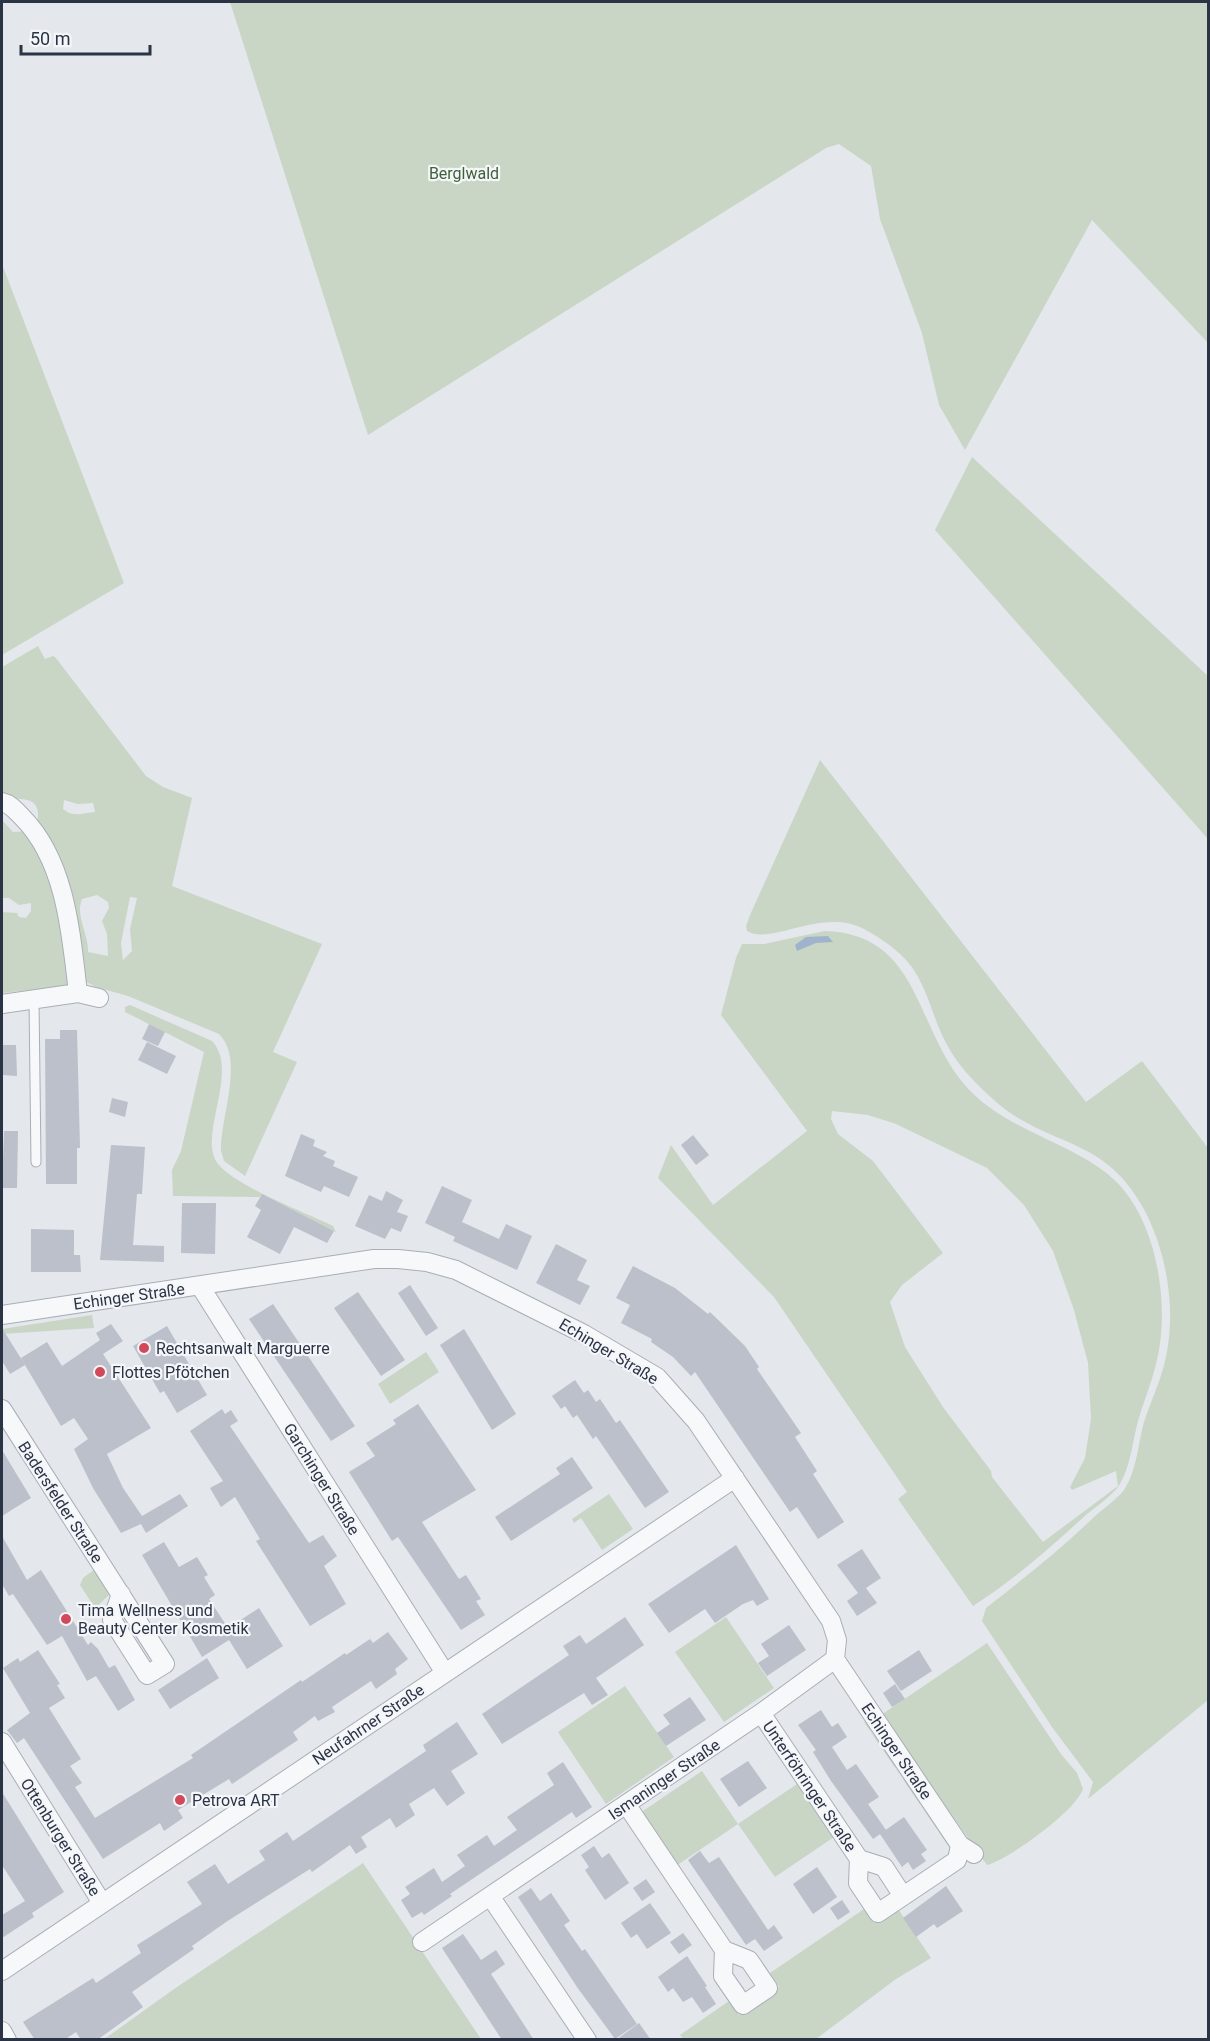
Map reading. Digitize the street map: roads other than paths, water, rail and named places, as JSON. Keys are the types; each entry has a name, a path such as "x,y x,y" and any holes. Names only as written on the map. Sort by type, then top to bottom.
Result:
{"street":[{"path":"2,802 9,804 33,828 52,860 66,912 78,993"},
{"path":"2,1004 78,993 99,998"},
{"name":"Echinger Straße","path":"2,1315 374,1259 398,1258 427,1262 456,1270 584,1334 657,1377 696,1421 831,1621 837,1640 835,1659 967,1849"},
{"name":"Garchinger Straße","path":"200,1286 446,1672"},
{"name":"Badersfelder Straße","path":"2,1409 121,1594"},
{"name":"Neufahrner Straße","path":"2,1971 735,1478"},
{"name":"Ismaninger Straße","path":"422,1942 761,1713 835,1659"},
{"name":"Unterföhringer Straße","path":"761,1713 859,1859 858,1883 878,1913 957,1860 967,1849"},
{"name":"Ottenburger Straße","path":"2,1742 102,1903"},
{"path":"626,1804 724,1950"},
{"name":"Unterföhringer Straße","path":"859,1859 884,1867 903,1896"},
{"path":"490,1896 587,2040"},
{"path":"2,2031 7,2040"}],"lane":[{"path":"34,1000 36,1162"}],"water":[{"path":"828,936 833,942 816,943 797,951 795,945 806,937"}],"place":[{"name":"Rechtsanwalt Marguerre","path":"144,1348"},
{"name":"Flottes Pfötchen","path":"100,1372"},
{"name":"Tima Wellness und Beauty Center Kosmetik","path":"66,1619"},
{"name":"Petrova ART","path":"180,1800"}],"park label":[{"name":"Berglwald","path":"464,173"}]}
